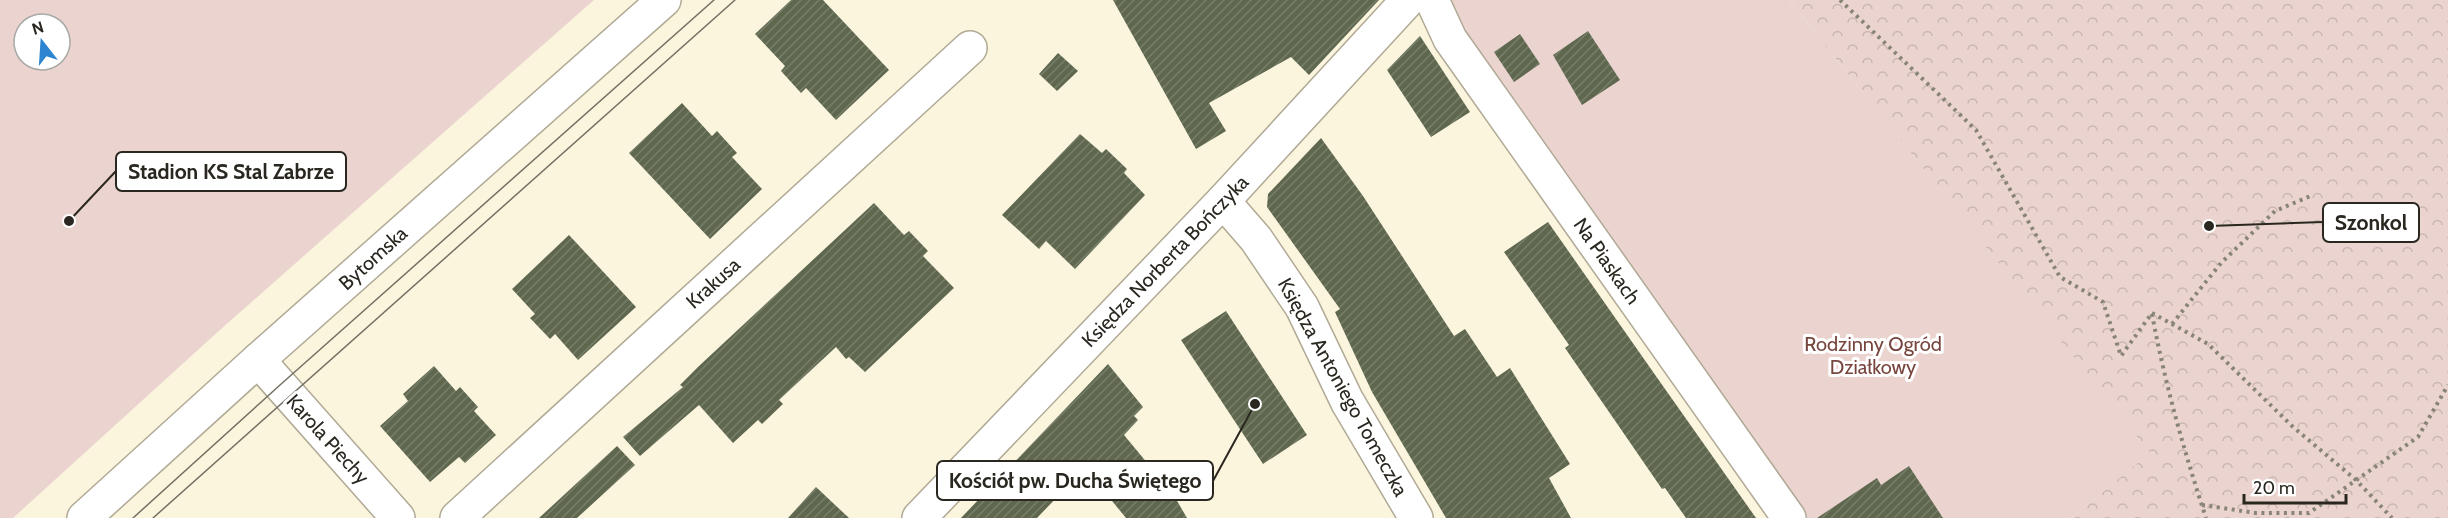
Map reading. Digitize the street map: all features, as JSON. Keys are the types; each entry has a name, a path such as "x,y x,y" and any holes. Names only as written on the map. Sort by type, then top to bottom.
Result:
{"street":[{"name":"Bytomska","path":"84,518 258,360 664,0"},
{"name":"Księdza Norberta Bończyka","path":"919,518 1223,201 1408,0"},
{"name":"Na Piaskach","path":"1432,0 1450,39 1789,518"},
{"name":"Krakusa","path":"456,518 970,48"},
{"name":"Księdza Antoniego Tomeczka","path":"1223,201 1256,239 1302,307 1347,400 1416,518"},
{"name":"Karola Piechy","path":"258,360 398,518"}],"path":[{"path":"1840,0 1976,130 2060,277 2103,302 2121,356 2152,314"},
{"path":"2172,324 2221,263 2275,211 2313,195"},
{"path":"2152,314 2208,344 2292,426 2356,480 2392,518"},
{"path":"2152,314 2164,375 2206,518"},
{"path":"2202,505 2256,513 2309,513 2418,437 2448,385"}],"green space":[{"path":"0,0 594,0 221,329 13,518 0,518"},
{"name":"Rodzinny Ogród Działkowy","path":"1425,0 1789,0 2151,453 2071,518 1797,518"},
{"path":"1789,0 2448,0 2448,518 2071,518 2150,453"}],"building":[{"path":"791,0 823,0 889,70 836,120 806,88 801,93 781,71 785,66 755,34"},
{"path":"1113,0 1379,0 1309,75 1291,57 1209,103 1226,131 1196,149"},
{"path":"1588,31 1620,80 1582,105 1553,55"},
{"path":"1520,34 1540,64 1514,82 1494,52"},
{"path":"1420,36 1470,112 1431,137 1387,70"},
{"path":"1058,53 1078,71 1057,91 1039,74"},
{"path":"682,103 712,136 717,131 737,153 732,157 762,189 710,239 629,153"},
{"path":"1080,134 1102,153 1106,149 1127,169 1124,173 1145,195 1075,269 1046,241 1039,249 1002,215"},
{"path":"1321,138 1363,196 1454,336 1465,329 1497,377 1510,368 1570,464 1549,478 1571,518 1446,518 1372,392 1335,312 1340,309 1267,207 1268,194"},
{"path":"874,203 904,235 909,231 928,251 923,256 954,288 865,372 849,357 846,359 836,347 779,400 783,404 762,424 758,420 733,443 699,405 640,456 623,437 683,387 680,385 699,366"},
{"path":"1548,222 1756,518 1686,518 1665,488 1662,489 1565,348 1569,345 1504,252"},
{"path":"569,235 636,307 578,360 555,334 550,339 530,318 535,314 512,289"},
{"path":"1226,311 1307,435 1263,464 1181,340"},
{"path":"1108,364 1143,407 1134,416 1138,420 1124,435 1173,494 1187,518 1126,518 1085,468 1037,518 961,518"},
{"path":"434,366 456,391 460,387 478,407 474,411 496,435 465,463 459,457 430,482 380,426 408,401 403,394"},
{"path":"617,446 635,465 577,518 539,518"},
{"path":"1909,466 1943,518 1817,518 1877,478 1881,485"},
{"path":"816,487 849,518 788,518"}],"tram line":[{"path":"133,518 714,0"},
{"path":"153,518 735,0"}],"place":[{"name":"Stadion KS Stal Zabrze","path":"69,221"},
{"name":"Szonkol","path":"2209,226"},
{"name":"Kościół pw. Ducha Świętego","path":"1255,404"}]}
